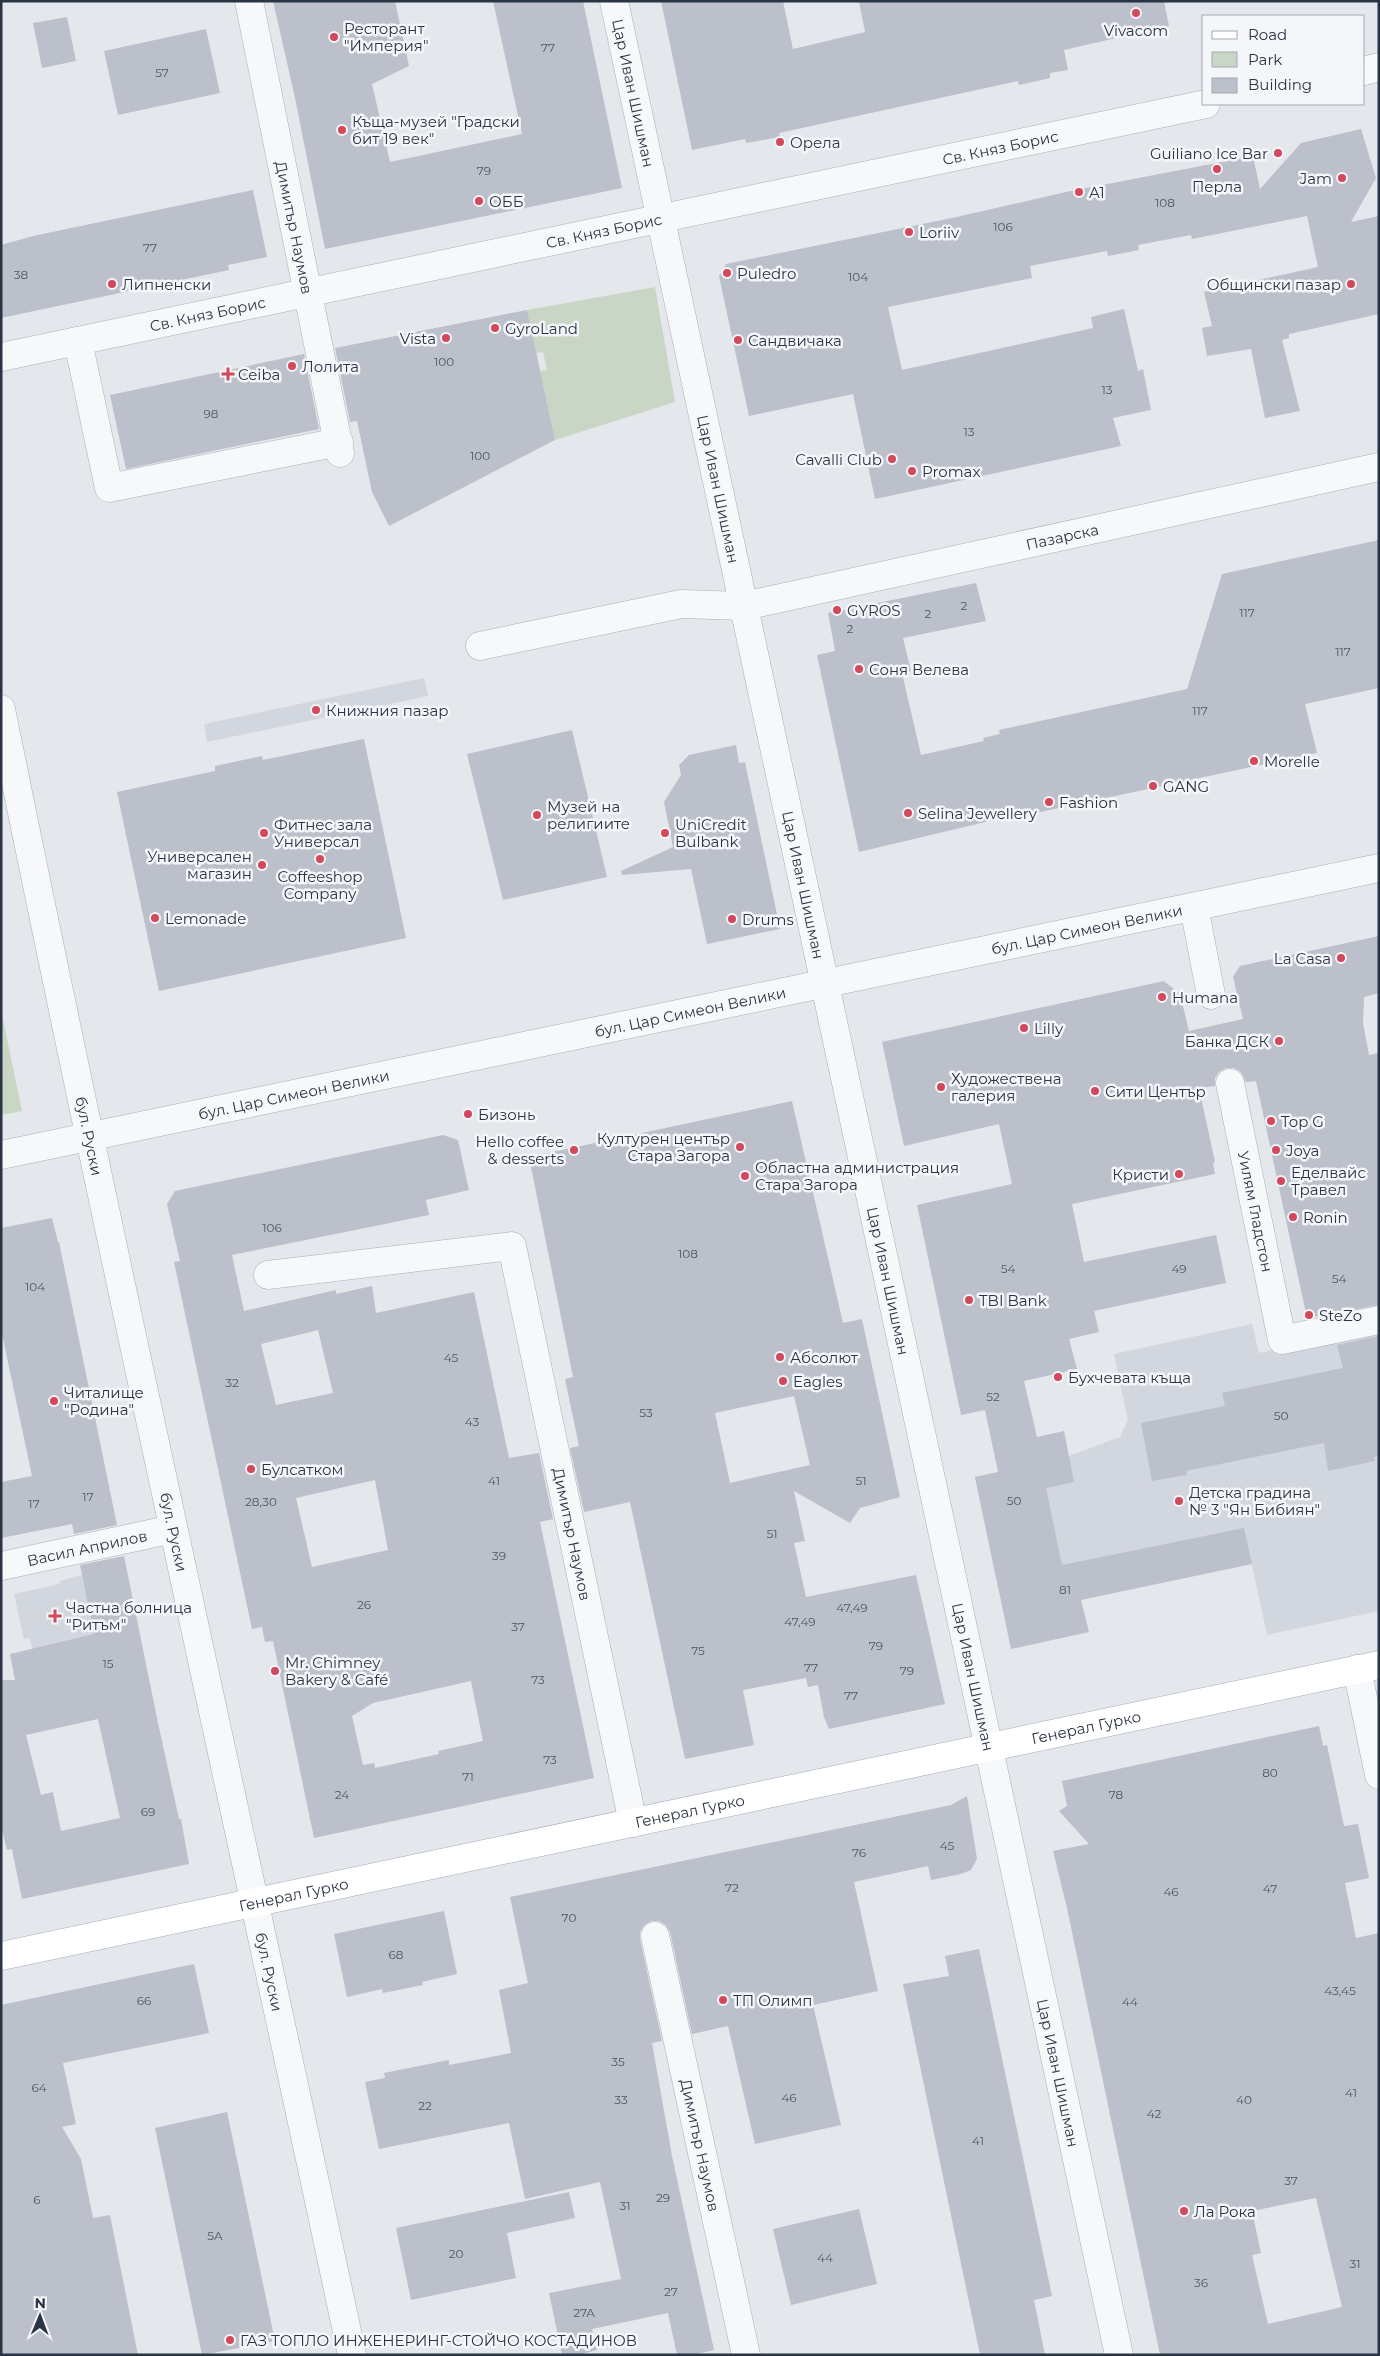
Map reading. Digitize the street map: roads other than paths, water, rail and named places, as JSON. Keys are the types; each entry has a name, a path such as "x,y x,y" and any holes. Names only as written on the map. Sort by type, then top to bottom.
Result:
{"main road":[{"name":"Генерал Гурко","path":"1,1956 1368,1667"}],"street":[{"name":"Димитър Наумов","path":"78,341 109,488 339,448 249,1"},
{"name":"Цар Иван Шишман","path":"614,1 1119,2355"},
{"path":"1365,70 1379,67"},
{"name":"Св. Княз Борис","path":"1,357 1202,105"},
{"name":"Пазарска","path":"480,646 681,604 744,606 1379,467"},
{"name":"бул. Руски","path":"1,708 173,1529 256,1903 352,2355"},
{"name":"бул. Цар Симеон Велики","path":"1,1155 1379,868"},
{"path":"1194,907 1211,995"},
{"name":"Уилям Гладстон","path":"1230,1083 1282,1340 1379,1320"},
{"name":"Димитър Наумов","path":"268,1275 512,1246 633,1823"},
{"name":"Васил Априлов","path":"1,1566 173,1529"},
{"path":"1368,1667 1379,1775"},
{"name":"Димитър Наумов","path":"655,1936 746,2355"}],"place":[{"name":"Vivacom","path":"1136,13"},
{"name":"Ресторант \"Империя\"","path":"334,37"},
{"name":"Къща-музей \"Градски бит 19 век\"","path":"342,130"},
{"name":"Орела","path":"780,142"},
{"name":"Guiliano Ice Bar","path":"1278,153"},
{"name":"Перла","path":"1217,169"},
{"name":"Jam","path":"1342,178"},
{"name":"A1","path":"1079,192"},
{"name":"ОББ","path":"479,201"},
{"name":"Loriiv","path":"909,232"},
{"name":"Puledro","path":"727,273"},
{"name":"Липненски","path":"112,284"},
{"name":"Общински пазар","path":"1351,284"},
{"name":"GyroLand","path":"495,328"},
{"name":"Vista","path":"446,338"},
{"name":"Сандвичака","path":"738,340"},
{"name":"Лолита","path":"292,366"},
{"name":"Ceiba","path":"228,374"},
{"name":"Cavalli Club","path":"892,459"},
{"name":"Promax","path":"912,471"},
{"name":"GYROS","path":"837,610"},
{"name":"Соня Велева","path":"859,669"},
{"name":"Книжния пазар","path":"316,710"},
{"name":"Morelle","path":"1254,761"},
{"name":"GANG","path":"1153,786"},
{"name":"Fashion","path":"1049,802"},
{"name":"Selina Jewellery","path":"908,813"},
{"name":"Музей на религиите","path":"537,815"},
{"name":"Фитнес зала Универсал","path":"264,833"},
{"name":"UniCredit Bulbank","path":"665,833"},
{"name":"Coffeeshop Company","path":"320,859"},
{"name":"Универсален магазин","path":"262,865"},
{"name":"Lemonade","path":"155,918"},
{"name":"Drums","path":"732,919"},
{"name":"La Casa","path":"1341,958"},
{"name":"Humana","path":"1162,997"},
{"name":"Lilly","path":"1024,1028"},
{"name":"Банка ДСК","path":"1279,1041"},
{"name":"Художествена галерия","path":"941,1087"},
{"name":"Сити Център","path":"1095,1091"},
{"name":"Бизонь","path":"468,1114"},
{"name":"Top G","path":"1271,1121"},
{"name":"Културен център Стара Загора","path":"740,1147"},
{"name":"Hello coffee & desserts","path":"574,1150"},
{"name":"Joya","path":"1276,1150"},
{"name":"Кристи","path":"1179,1174"},
{"name":"Областна администрация Стара Загора","path":"745,1176"},
{"name":"Еделвайс Травел","path":"1281,1181"},
{"name":"Ronin","path":"1293,1217"},
{"name":"TBI Bank","path":"969,1300"},
{"name":"SteZo","path":"1309,1315"},
{"name":"Абсолют","path":"780,1357"},
{"name":"Бухчевата къща","path":"1058,1377"},
{"name":"Eagles","path":"783,1381"},
{"name":"Читалище \"Родина\"","path":"54,1401"},
{"name":"Булсатком","path":"251,1469"},
{"name":"Детска градина № 3 \"Ян Бибиян\"","path":"1179,1501"},
{"name":"Частна болница \"Ритъм\"","path":"55,1616"},
{"name":"Mr. Chimney Bakery & Café","path":"275,1671"},
{"name":"ТП Олимп","path":"723,2000"},
{"name":"Ла Рока","path":"1184,2211"},
{"name":"ГАЗ ТОПЛО ИНЖЕНЕРИНГ-СТОЙЧО КОСТАДИНОВ","path":"230,2340"}]}
